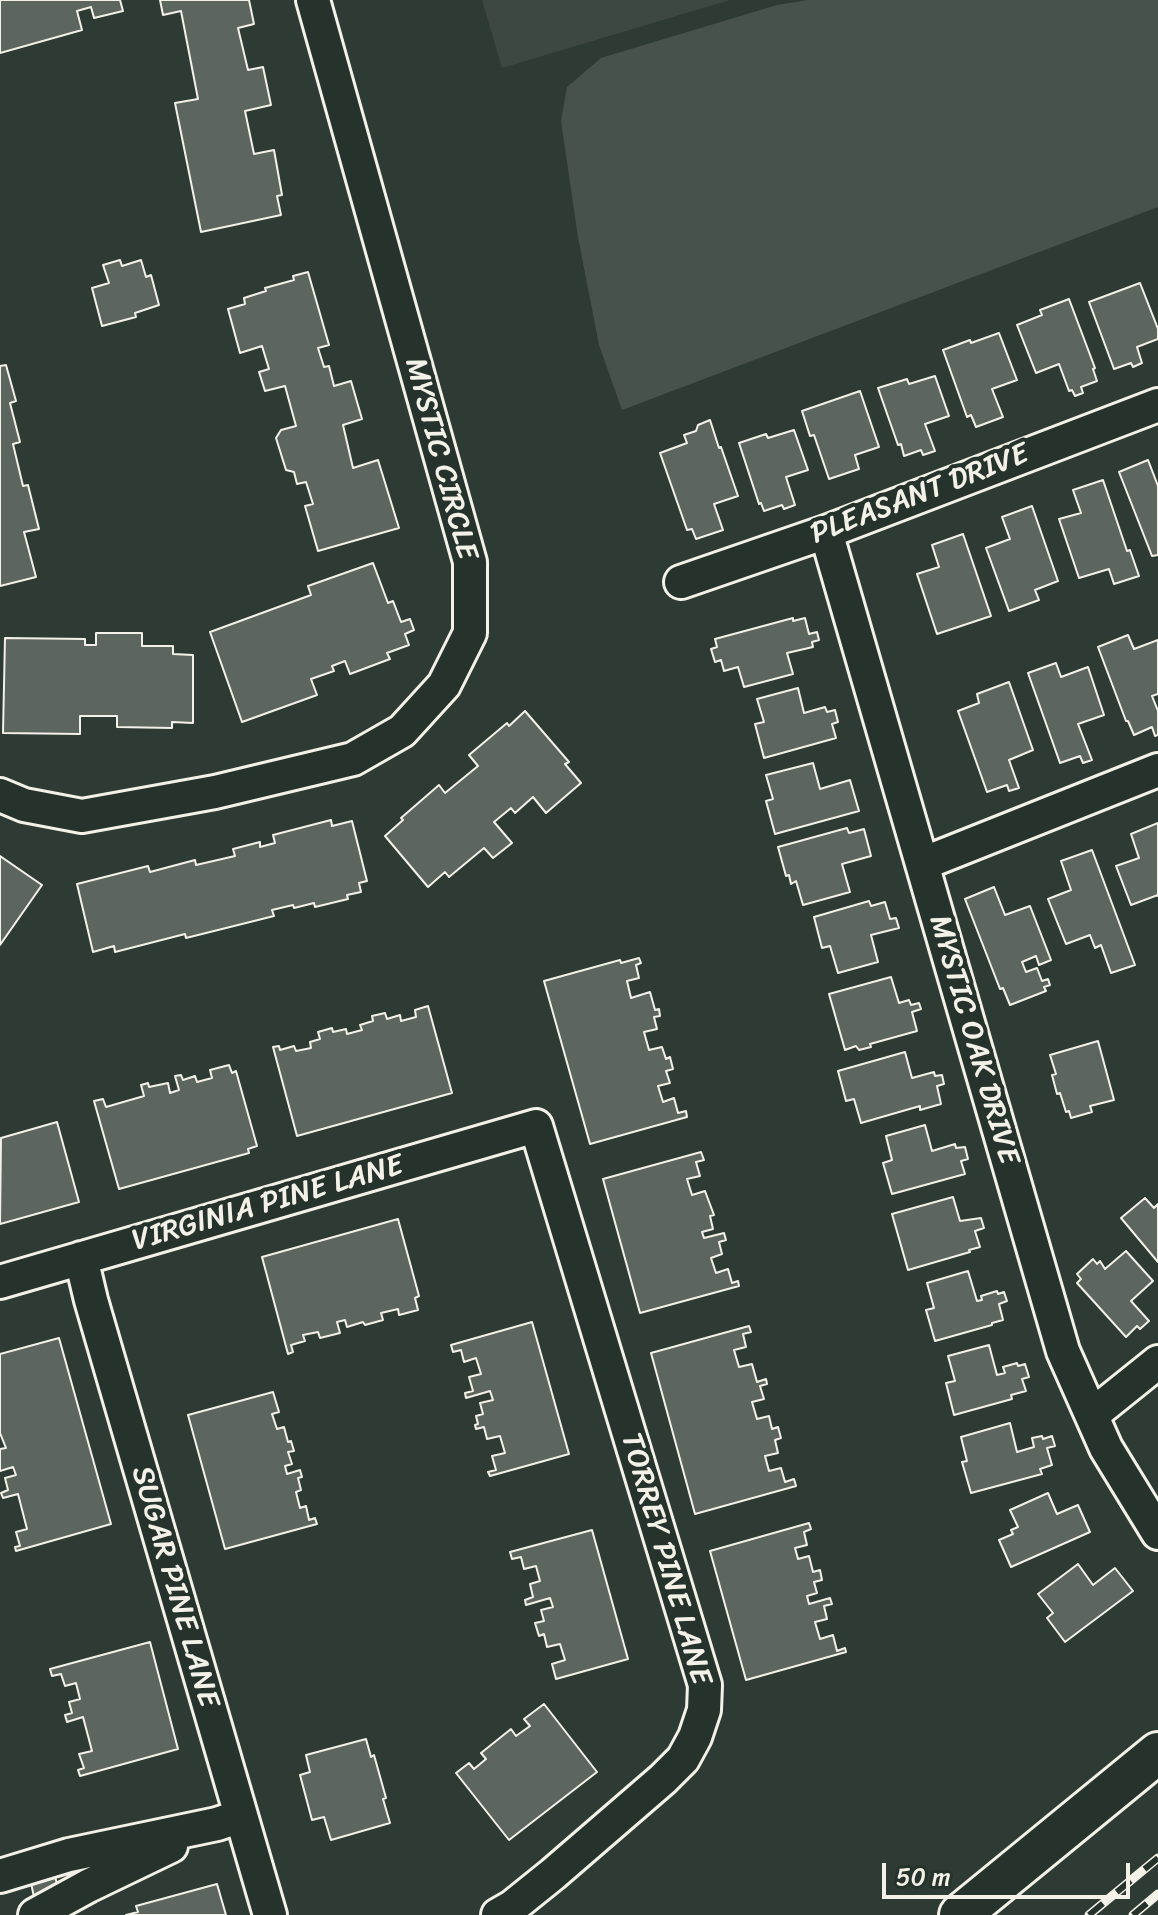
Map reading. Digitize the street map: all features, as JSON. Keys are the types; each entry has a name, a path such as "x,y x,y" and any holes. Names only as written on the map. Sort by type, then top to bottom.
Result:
{"street":[{"name":"MYSTIC CIRCLE","path":"0,795 24,805 82,816 215,792 353,759 402,731 444,685 470,633 470,562 313,0"},
{"name":"PLEASANT DRIVE","path":"681,582 826,532 1158,405"},
{"name":"MYSTIC OAK DRIVE","path":"826,532 1063,1351 1106,1448 1158,1533"},
{"path":"922,864 1158,770"},
{"name":"VIRGINIA PINE LANE","path":"0,1282 536,1126"},
{"name":"TORREY PINE LANE","path":"498,1915 553,1874 663,1779 683,1759 704,1710 705,1685 536,1126"},
{"name":"SUGAR PINE LANE","path":"81,1258 229,1820 270,1915"},
{"path":"1092,1415 1158,1362"},
{"path":"960,1915 1158,1753"},
{"path":"0,1876 69,1855 229,1820"},
{"path":"35,1915 88,1886 229,1820"}],"shaded area":[{"path":"482,0 730,0 502,68"},
{"path":"808,0 1158,0 1158,207 622,410 599,345 578,237 561,121 567,87 601,58 777,5"}],"building":[{"path":"0,0 120,0 123,11 94,18 91,7 77,11 82,30 0,53"},
{"path":"160,0 249,0 254,24 238,28 248,70 263,67 271,105 245,111 254,154 274,150 282,195 277,196 281,215 201,232 175,103 198,99 181,11 163,15"},
{"path":"120,260 122,266 141,260 146,277 151,275 159,305 135,313 136,317 102,326 92,288 109,283 103,265"},
{"path":"308,272 329,345 318,348 324,367 329,366 334,386 351,381 362,419 343,425 353,468 378,460 399,528 318,551 305,506 313,504 306,482 297,484 294,472 286,470 276,438 281,430 296,426 285,386 265,391 259,372 269,369 262,346 240,353 228,309 245,304 244,298 266,291 265,288 294,280 293,276"},
{"path":"1140,283 1158,329 1158,339 1137,347 1142,363 1114,369 1089,302"},
{"path":"1069,299 1097,381 1081,387 1083,393 1075,396 1072,390 1069,391 1059,364 1036,373 1017,325 1042,315 1040,310"},
{"path":"999,333 1017,380 992,389 1003,417 976,427 971,415 967,417 943,350"},
{"path":"6,365 16,401 10,403 20,442 13,444 23,486 28,485 39,529 24,532 36,577 0,586 0,366"},
{"path":"935,376 949,416 925,424 935,451 923,455 921,450 904,456 878,388 907,379 909,384"},
{"path":"860,391 879,447 855,455 859,469 829,479 802,411"},
{"path":"710,420 738,496 714,504 723,530 696,539 692,529 687,530 660,453 687,443 684,435 696,431 698,425"},
{"path":"794,430 808,470 786,477 795,505 784,509 782,505 764,511 739,443 766,434 768,438"},
{"path":"1148,460 1158,486 1158,555 1152,556 1119,472"},
{"path":"1103,480 1127,551 1130,550 1139,576 1114,584 1109,569 1079,578 1059,519 1081,513 1073,490"},
{"path":"1032,506 1058,581 1035,590 1039,600 1009,611 986,548 1010,539 1002,517"},
{"path":"963,534 991,616 937,634 917,574 939,567 932,545"},
{"path":"373,563 388,603 393,601 401,622 410,619 414,630 405,634 409,645 387,653 390,659 350,674 345,661 332,666 334,671 311,679 317,695 242,722 210,632 311,595 308,586"},
{"path":"793,618 793,621 805,618 809,634 817,632 819,640 812,642 813,647 787,653 793,674 744,687 738,667 724,671 721,660 715,662 711,649 717,647 715,639"},
{"path":"96,633 142,633 142,646 173,646 173,654 193,655 193,723 172,722 172,728 117,727 117,716 80,716 80,734 3,733 5,638 85,639 85,645 96,645"},
{"path":"1128,635 1134,649 1158,640 1158,694 1152,696 1158,711 1158,735 1155,736 1152,727 1134,735 1098,647"},
{"path":"1056,663 1061,677 1088,667 1104,715 1078,724 1092,760 1083,763 1080,756 1060,763 1028,673"},
{"path":"1009,682 1033,750 1009,760 1019,788 1009,791 1007,785 987,792 958,711 979,703 977,694"},
{"path":"798,688 804,713 825,707 827,712 835,710 838,722 832,724 836,738 764,758 755,724 764,722 757,699"},
{"path":"525,711 569,762 565,764 581,783 546,813 533,797 515,813 511,808 494,822 512,843 493,858 484,848 449,877 445,872 428,887 385,836 439,785 445,793 478,766 469,755"},
{"path":"813,763 820,789 850,780 859,811 775,834 766,801 773,799 766,775"},
{"path":"331,820 332,826 352,821 367,881 359,883 361,892 347,895 348,899 315,907 314,903 272,910 274,916 186,938 185,934 115,952 114,946 93,952 77,884 148,866 150,872 195,860 196,865 235,856 233,849 260,842 260,847 275,843 273,835"},
{"path":"1158,823 1158,895 1131,905 1116,866 1139,858 1131,834"},
{"path":"847,828 849,833 864,829 871,856 842,864 850,892 803,905 796,881 791,884 789,875 786,876 778,847"},
{"path":"1092,850 1135,965 1111,973 1101,945 1095,948 1090,935 1066,944 1048,899 1071,890 1061,861"},
{"path":"0,856 42,885 0,945"},
{"path":"994,887 1005,915 1030,906 1051,960 1039,965 1036,956 1022,962 1026,972 1037,968 1042,981 1048,979 1050,985 1044,987 1046,991 1010,1005 1003,988 1000,989 965,899"},
{"path":"869,901 871,906 885,902 890,919 896,918 899,928 871,935 878,962 838,973 830,946 822,948 814,917"},
{"path":"639,958 641,963 636,965 639,978 627,981 631,998 650,992 655,1010 659,1009 660,1016 654,1017 657,1029 644,1032 649,1050 662,1047 666,1059 670,1057 673,1069 666,1071 670,1083 658,1086 663,1102 674,1098 678,1113 686,1111 687,1117 590,1144 544,981 620,960 621,963"},
{"path":"891,977 899,1003 909,1000 911,1005 919,1003 921,1009 912,1012 917,1031 870,1044 871,1047 859,1050 856,1046 845,1050 829,994"},
{"path":"428,1006 452,1093 297,1136 273,1047 279,1046 280,1050 294,1046 296,1051 311,1048 310,1042 320,1039 318,1032 332,1028 333,1032 346,1029 347,1034 362,1030 360,1025 373,1021 372,1016 385,1013 387,1019 400,1015 401,1021 416,1017 415,1010"},
{"path":"1098,1041 1114,1100 1090,1106 1092,1112 1071,1118 1060,1093 1057,1094 1052,1075 1056,1074 1050,1055"},
{"path":"905,1052 912,1078 934,1072 935,1076 942,1075 944,1084 937,1086 941,1104 920,1110 920,1106 861,1123 854,1099 846,1101 838,1071"},
{"path":"229,1065 232,1073 236,1071 257,1146 248,1149 249,1153 119,1189 94,1101 103,1099 106,1107 144,1096 141,1085 148,1083 149,1087 168,1083 170,1093 179,1090 175,1076 181,1075 183,1080 195,1076 197,1082 212,1078 210,1070"},
{"path":"57,1122 79,1202 0,1224 1,1138"},
{"path":"925,1125 932,1151 955,1144 956,1148 965,1147 968,1159 961,1161 965,1174 892,1194 883,1163 892,1160 886,1136"},
{"path":"701,1152 704,1160 696,1162 700,1176 687,1179 692,1195 705,1191 714,1215 710,1216 713,1229 702,1232 704,1238 724,1233 726,1240 719,1242 722,1254 711,1258 716,1273 728,1269 732,1283 738,1281 739,1286 640,1313 603,1179"},
{"path":"953,1197 960,1221 981,1218 984,1228 975,1231 980,1247 908,1270 892,1214"},
{"path":"1145,1198 1154,1208 1158,1204 1158,1262 1121,1218"},
{"path":"398,1219 419,1296 415,1298 418,1310 399,1315 398,1309 381,1313 383,1320 365,1325 363,1322 347,1327 345,1320 337,1322 340,1333 320,1338 318,1332 303,1335 305,1341 291,1345 293,1352 288,1354 262,1257"},
{"path":"1126,1251 1153,1281 1131,1301 1149,1321 1140,1329 1137,1326 1126,1337 1077,1283 1081,1279 1077,1274 1093,1259 1097,1264 1100,1261 1105,1269"},
{"path":"968,1271 977,1301 982,1300 981,1296 1004,1292 1007,1301 999,1304 1003,1320 935,1341 926,1310 934,1308 927,1283"},
{"path":"532,1322 569,1454 490,1476 488,1472 496,1470 492,1456 505,1453 500,1436 487,1439 484,1427 476,1429 475,1425 478,1424 476,1416 483,1414 480,1403 493,1400 490,1391 466,1398 465,1393 473,1391 469,1377 481,1374 476,1358 464,1362 461,1350 453,1352 451,1345"},
{"path":"749,1326 751,1332 743,1334 746,1347 734,1350 739,1367 752,1364 757,1382 766,1379 767,1384 760,1386 764,1399 752,1402 757,1419 769,1416 772,1429 778,1427 781,1438 775,1440 778,1453 765,1456 769,1471 781,1468 785,1482 794,1479 796,1486 695,1514 651,1353"},
{"path":"59,1338 111,1524 16,1551 15,1547 20,1546 16,1532 27,1529 18,1494 3,1498 1,1493 8,1490 5,1478 16,1475 13,1467 0,1471 0,1449 6,1448 0,1433 0,1354"},
{"path":"989,1345 997,1375 1005,1373 1003,1367 1025,1364 1029,1377 1022,1379 1026,1391 1011,1395 1012,1399 954,1415 946,1383 955,1381 948,1356"},
{"path":"273,1392 279,1412 272,1414 277,1429 284,1427 294,1451 288,1452 292,1464 285,1466 287,1474 300,1470 301,1490 296,1492 300,1508 306,1506 309,1520 315,1518 317,1524 225,1549 188,1415"},
{"path":"1010,1423 1017,1452 1034,1447 1032,1438 1052,1436 1055,1446 1047,1448 1052,1465 1040,1469 1042,1474 971,1493 962,1462 967,1461 961,1437"},
{"path":"1048,1493 1057,1514 1078,1505 1090,1532 1011,1567 999,1540 1013,1534 1011,1530 1018,1527 1010,1510"},
{"path":"809,1523 811,1529 804,1532 807,1545 795,1548 798,1559 809,1556 813,1572 820,1570 822,1580 814,1582 817,1593 807,1596 809,1604 830,1598 832,1604 824,1606 827,1619 815,1622 820,1639 833,1635 837,1651 845,1648 846,1652 746,1680 710,1551"},
{"path":"592,1530 628,1659 556,1679 552,1664 565,1660 560,1644 547,1647 544,1634 539,1636 535,1623 544,1621 541,1610 553,1607 550,1598 526,1605 525,1600 533,1597 530,1584 540,1581 536,1566 524,1569 521,1557 512,1559 510,1552"},
{"path":"1078,1564 1093,1585 1115,1568 1133,1591 1065,1642 1047,1618 1053,1613 1038,1594"},
{"path":"150,1642 178,1749 80,1776 78,1770 84,1768 79,1754 92,1751 83,1717 67,1722 65,1715 72,1713 69,1702 80,1699 76,1683 65,1686 61,1674 52,1676 50,1669"},
{"path":"544,1704 597,1772 509,1840 456,1773 469,1763 474,1769 486,1759 481,1753 511,1729 516,1736 530,1726 524,1719"},
{"path":"366,1739 371,1757 374,1755 390,1823 331,1840 324,1817 312,1820 300,1775 310,1772 306,1755"},
{"path":"55,1877 59,1890 34,1897 31,1883"},
{"path":"217,1884 226,1915 126,1915 138,1912 136,1906"}],"railway":[{"path":"1089,1915 1158,1858"},
{"path":"1133,1915 1158,1894"}]}
